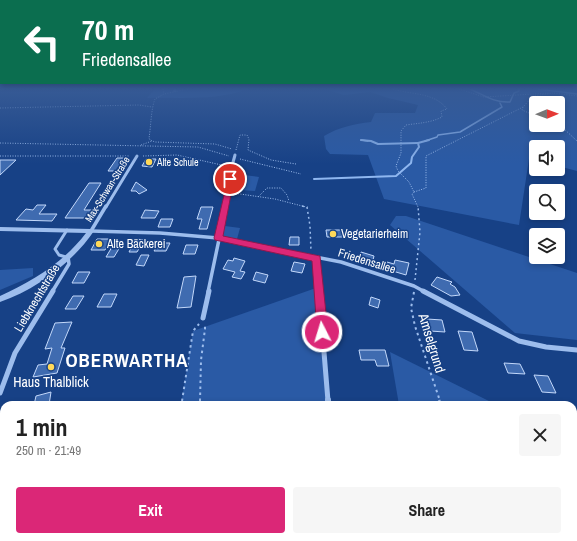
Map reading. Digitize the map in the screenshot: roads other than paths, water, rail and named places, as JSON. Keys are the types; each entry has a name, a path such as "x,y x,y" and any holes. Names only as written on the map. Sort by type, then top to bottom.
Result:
{"street":[{"name":"Max-Schwan-Straße","path":"91,231 137,156"},
{"path":"203,318 218,238 229,192 233,156"},
{"path":"0,229 91,231"},
{"path":"0,299 22,290 39,280 83,243 91,231"},
{"name":"Friedensallee","path":"91,231 160,232 218,238 314,258 341,262 414,286 519,341 546,347 577,350"},
{"name":"Liebknechtstraße","path":"0,393 15,353 69,264 68,257"},
{"path":"314,258 328,401"}],"lane":[{"path":"67,230 55,249 59,255 68,257"}],"waterway":[{"path":"425,141 437,137 438,135 460,132 490,114"},
{"path":"368,141 361,140 371,141 378,144 418,143"},
{"path":"418,143 429,140"},
{"path":"314,179 396,176 411,163 412,157 419,147 418,143"}],"place":[{"name":"Alte Schule","path":"149,162"},
{"name":"Vegetarierheim","path":"333,234"},
{"name":"Alte Bäckerei","path":"99,244"},
{"name":"Haus Thalblick","path":"51,367"}],"district":[{"name":"OBERWARTHA","path":"127,360"}]}
